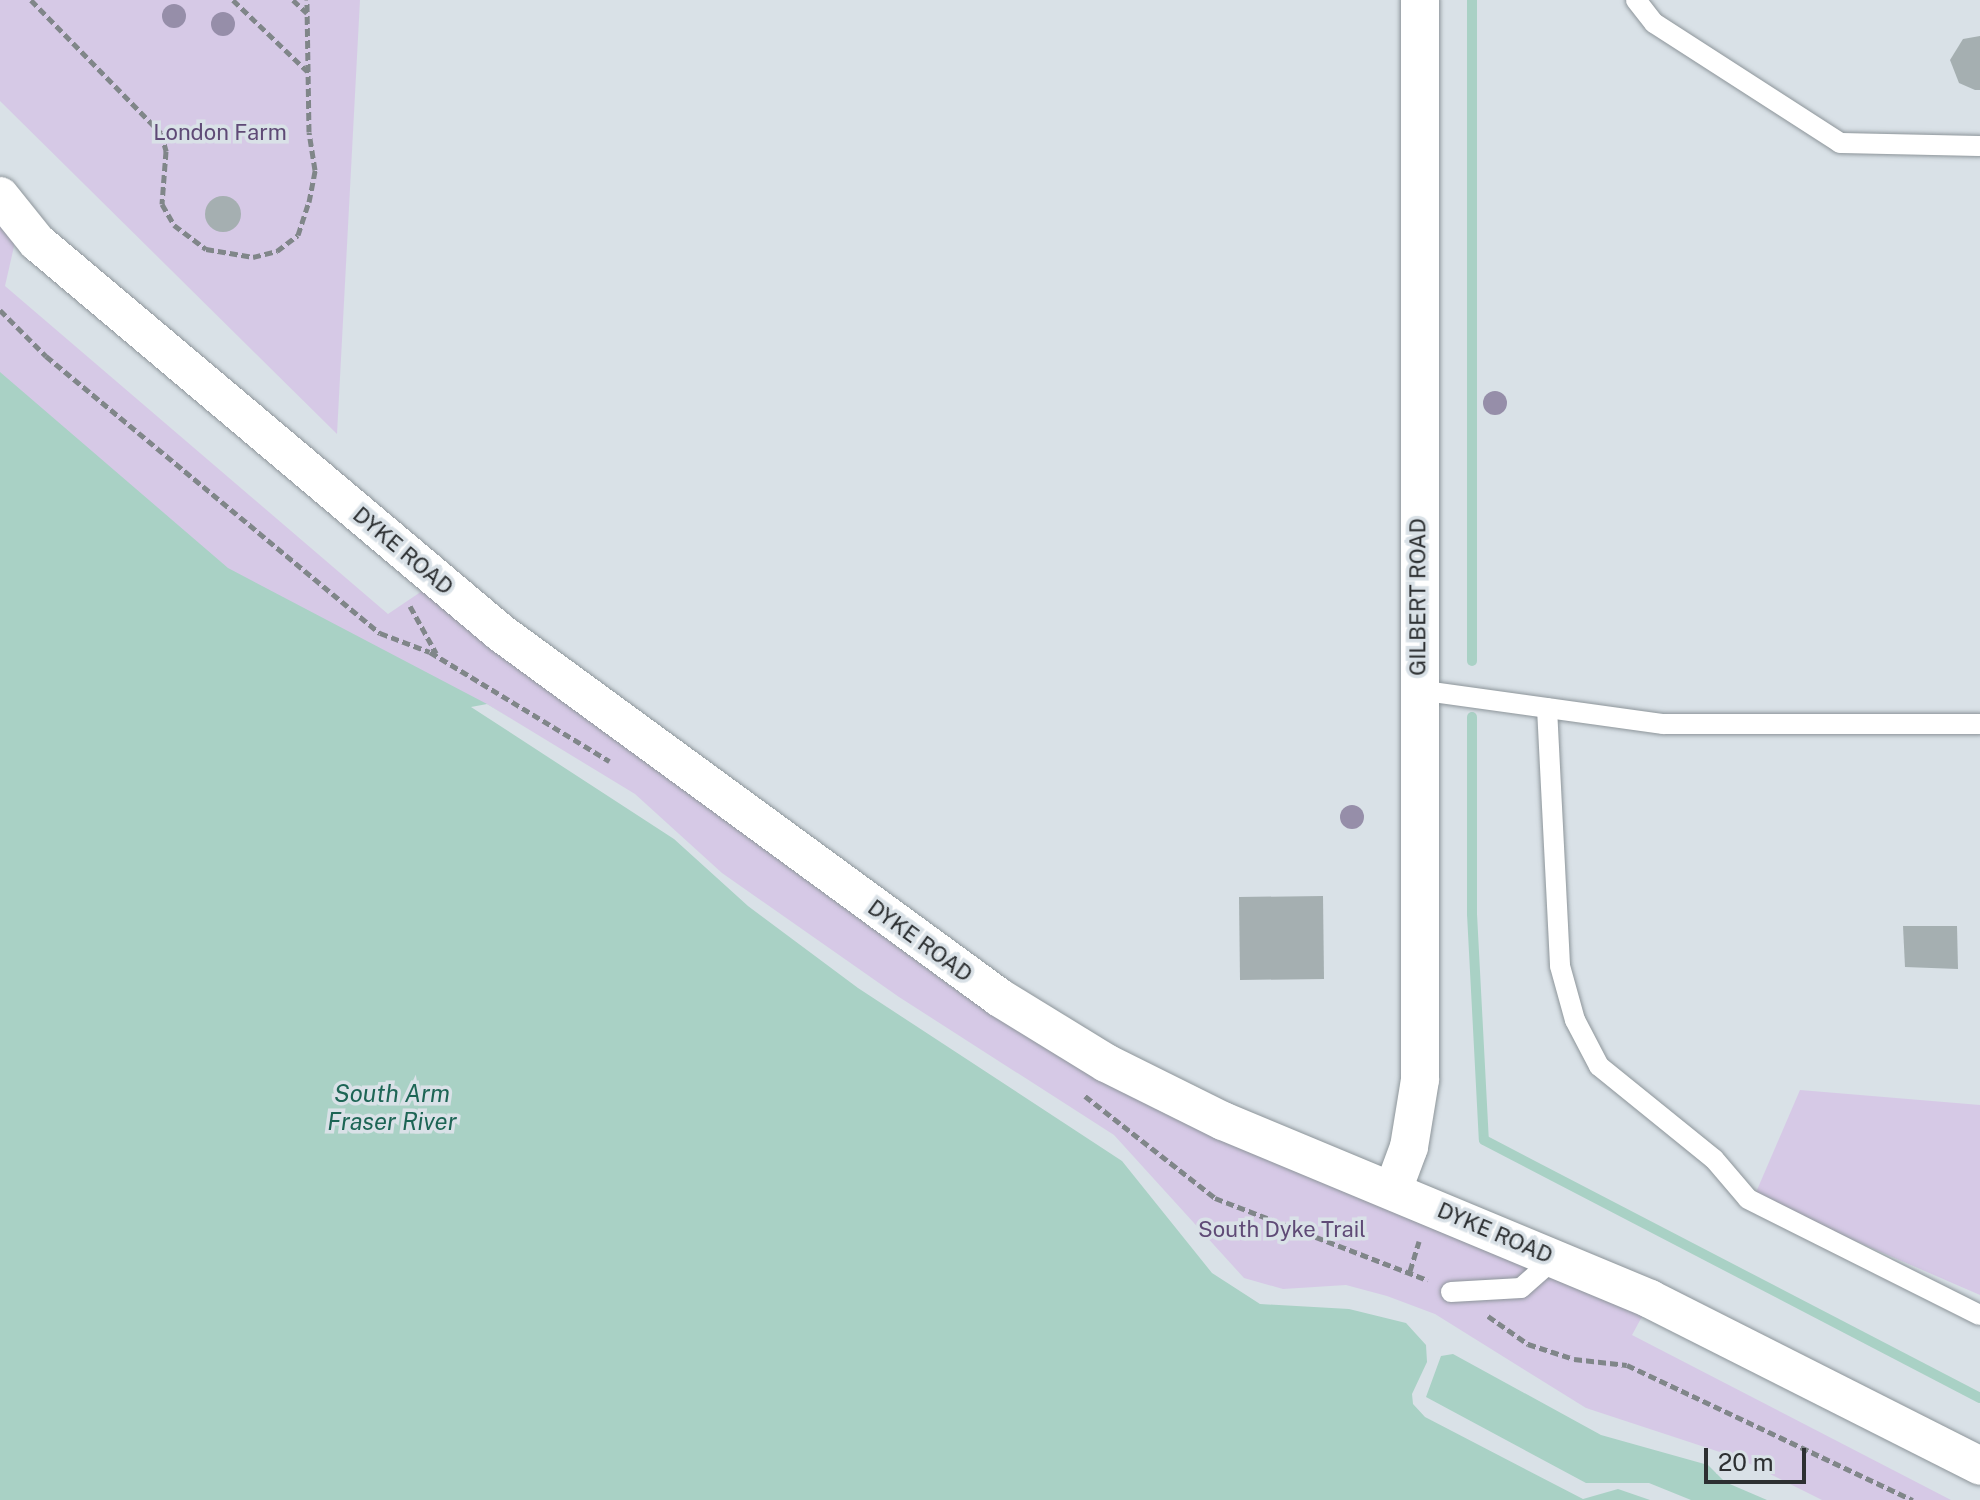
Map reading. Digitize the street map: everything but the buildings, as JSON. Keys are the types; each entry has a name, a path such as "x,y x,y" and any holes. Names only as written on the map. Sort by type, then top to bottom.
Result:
{"street":[{"name":"GILBERT ROAD","path":"1393,1190 1409,1147 1420,1080 1420,0"},
{"name":"DYKE ROAD","path":"0,196 37,242 501,633 1000,998 1106,1063 1223,1121 1650,1299 1980,1466"}],"lane":[{"path":"1636,0 1654,23 1840,143 1980,146"},
{"path":"1418,690 1663,724 1980,724"},
{"path":"1547,708 1560,966 1575,1020 1599,1066 1714,1159 1748,1199 1980,1315"},
{"path":"1451,1292 1521,1288 1555,1258"}],"path":[{"path":"31,0 161,133 166,151 162,204 174,225 206,249 229,255 277,251 298,235 315,170 307,0"},
{"path":"233,0 308,72"},
{"path":"293,0 307,14"},
{"path":"404,594 437,656"}],"green space":[{"name":"London Farm","path":"0,0 360,0 337,434 0,101"},
{"name":"South Dyke Trail","path":"0,224 15,242 5,286 388,614 428,587 582,715 960,993 1053,1053 1169,1114 1645,1311 1632,1335 1951,1500 1818,1500 1426,1345 0,924"},
{"path":"1800,1090 1980,1105 1980,1295 1754,1197"}],"water":[{"name":"South Arm Fraser River","path":"0,372 228,568 487,704 633,798 719,876 897,1001 1116,1140 1242,1282 1283,1293 1345,1289 1584,1412 1818,1500 0,1500"}],"pier":[{"path":"487,704 635,794 722,873 899,997 1114,1135 1244,1278 1283,1289 1346,1285 1435,1314 1586,1408 1738,1458 1822,1500 1767,1500 1725,1482 1708,1465 1601,1435 1453,1354 1441,1356 1426,1397 1586,1483 1649,1483 1691,1500 1650,1500 1618,1489 1583,1499 1425,1417 1413,1404 1412,1394 1427,1362 1426,1345 1406,1323 1349,1309 1260,1304 1212,1273 1122,1161 858,988 748,906 674,839 471,707"}],"waterway":[{"path":"1472,0 1472,661"},
{"path":"1472,717 1472,914 1484,1140 1980,1398"}]}
